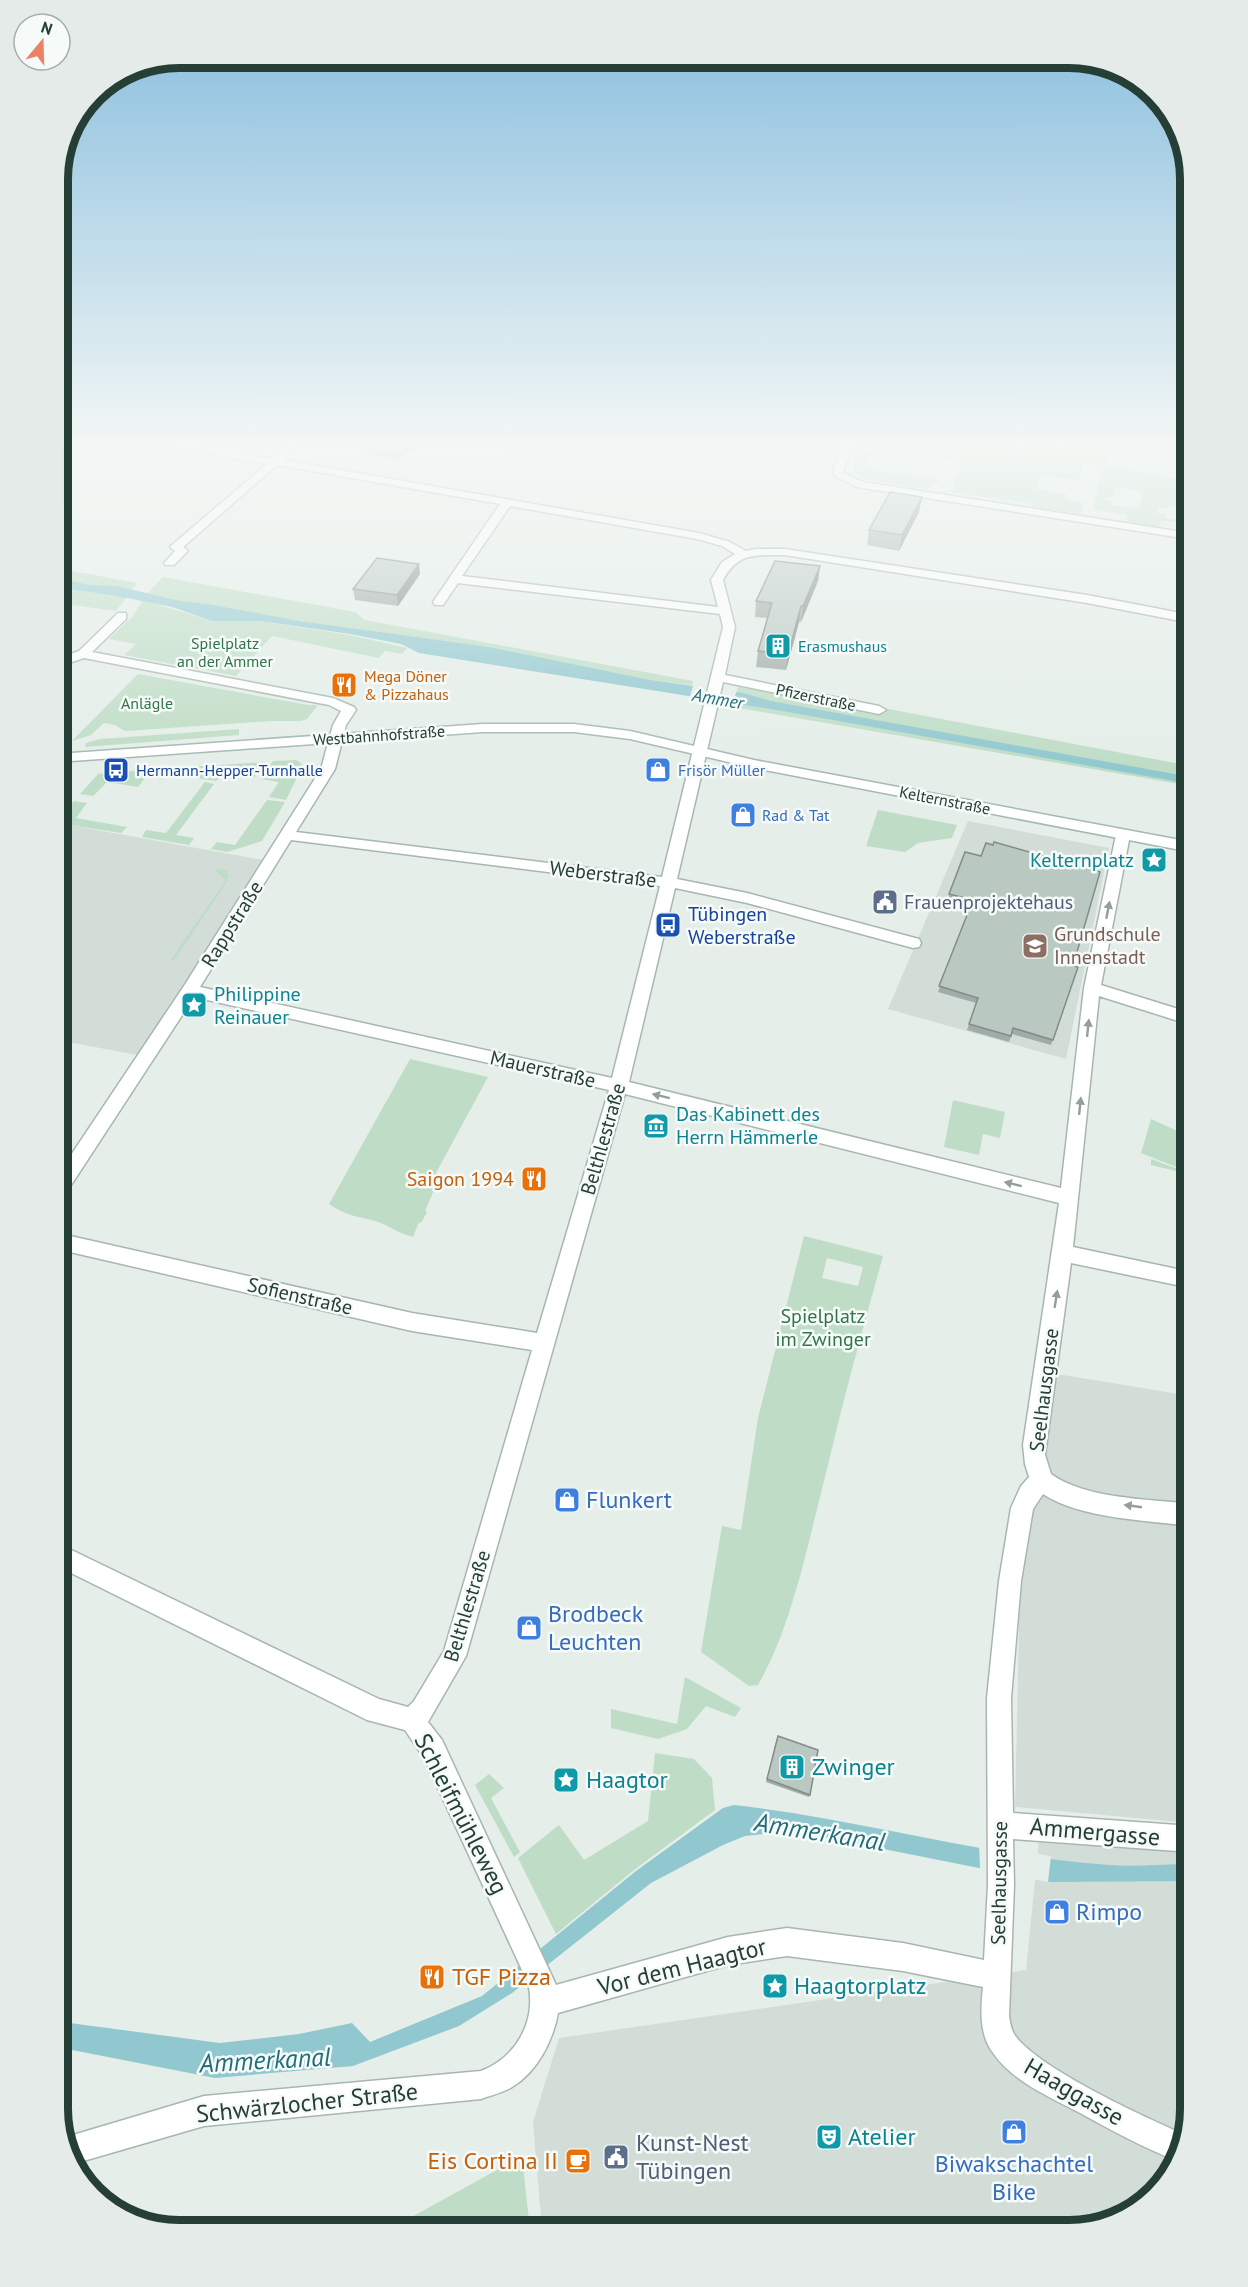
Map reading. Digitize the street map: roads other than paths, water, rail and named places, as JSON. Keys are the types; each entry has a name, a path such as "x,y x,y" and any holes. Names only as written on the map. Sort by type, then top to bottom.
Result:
{"street":[{"path":"170,563 179,553"},
{"path":"440,602 473,553"},
{"path":"740,553 744,555 753,553"},
{"path":"790,553 1087,599 1180,616"},
{"name":"Belthlestraße","path":"412,1720 423,1710 454,1656 619,1086 729,627 717,580 726,564 744,555"},
{"path":"455,579 725,611"},
{"path":"68,659 82,654 122,616"},
{"name":"Rappstraße","path":"68,1174 190,990 333,760 339,721 349,710 333,702 82,654"},
{"name":"Pfizerstraße","path":"717,681 879,710"},
{"name":"Westbahnhofstraße","path":"68,757 505,726 552,727 630,735 700,751"},
{"name":"Kelternstraße","path":"700,751 1180,845"},
{"name":"Weberstraße","path":"287,835 667,882 747,898 913,943"},
{"name":"Seelhausgasse","path":"997,1976 1000,1885 999,1698 1010,1581 1022,1508 1029,1493 1042,1480 1035,1466 1034,1445 1070,1198 1092,988 1123,835"},
{"path":"1092,988 1180,1016"},
{"name":"Mauerstraße","path":"190,990 619,1086 1070,1198"},
{"name":"Sofienstraße","path":"68,1244 412,1322 545,1343"},
{"path":"1063,1253 1180,1278"},
{"path":"1042,1480 1050,1487 1076,1497 1180,1513"},
{"name":"Schleifmühleweg","path":"68,1559 376,1711 412,1720 433,1749 542,1981 546,2002"},
{"name":"Ammergasse","path":"1000,1825 1180,1838"},
{"name":"Vor dem Haagtor","path":"546,2002 728,1951 787,1942 903,1957 997,1976"},
{"name":"Haaggasse","path":"997,1976 995,2016 1000,2039 1015,2057 1033,2072 1145,2132 1175,2145"},
{"name":"Schwärzlocher Straße","path":"75,2148 204,2111 481,2085 503,2076 530,2048 544,2017 546,2002"}],"water":[{"name":"Ammer","path":"68,580 90,585 117,586 180,601 299,621 489,647 651,680 743,693 771,701 1180,775 1180,782 771,709 419,653 401,644 350,634 261,621 212,621 172,607 68,589"},
{"name":"Ammerkanal","path":"734,1805 781,1811 968,1846 1062,1860 1119,1866 1180,1864 1180,1881 1050,1882 808,1834 781,1832 745,1836 651,1883 512,1993 459,2026 353,2066 215,2078 72,2050 70,2023 220,2043 299,2034 352,2023 370,2042 482,1996 636,1871 723,1808"}],"place":[{"name":"Erasmushaus","path":"778,646"},
{"name":"Mega Döner & Pizzahaus","path":"344,685"},
{"name":"Hermann-Hepper-Turnhalle","path":"116,770"},
{"name":"Frisör Müller","path":"658,770"},
{"name":"Rad & Tat","path":"743,815"},
{"name":"Kelternplatz","path":"1154,860"},
{"name":"Frauenprojektehaus","path":"885,902"},
{"name":"Tübingen Weberstraße","path":"668,925"},
{"name":"Grundschule Innenstadt","path":"1035,946"},
{"name":"Philippine Reinauer","path":"194,1005"},
{"name":"Das Kabinett des Herrn Hämmerle","path":"656,1126"},
{"name":"Saigon 1994","path":"534,1179"},
{"name":"Flunkert","path":"567,1500"},
{"name":"Brodbeck Leuchten","path":"529,1628"},
{"name":"Zwinger","path":"792,1767"},
{"name":"Haagtor","path":"566,1780"},
{"name":"Rimpo","path":"1057,1912"},
{"name":"TGF Pizza","path":"432,1977"},
{"name":"Haagtorplatz","path":"775,1986"},
{"name":"Biwakschachtel Bike","path":"1014,2132"},
{"name":"Atelier","path":"829,2137"},
{"name":"Kunst-Nest Tübingen","path":"616,2157"},
{"name":"Eis Cortina II","path":"578,2161"}],"park label":[{"name":"Spielplatz an der Ammer","path":"225,652"},
{"name":"Anlägle","path":"147,703"},
{"name":"Spielplatz im Zwinger","path":"823,1328"}]}
